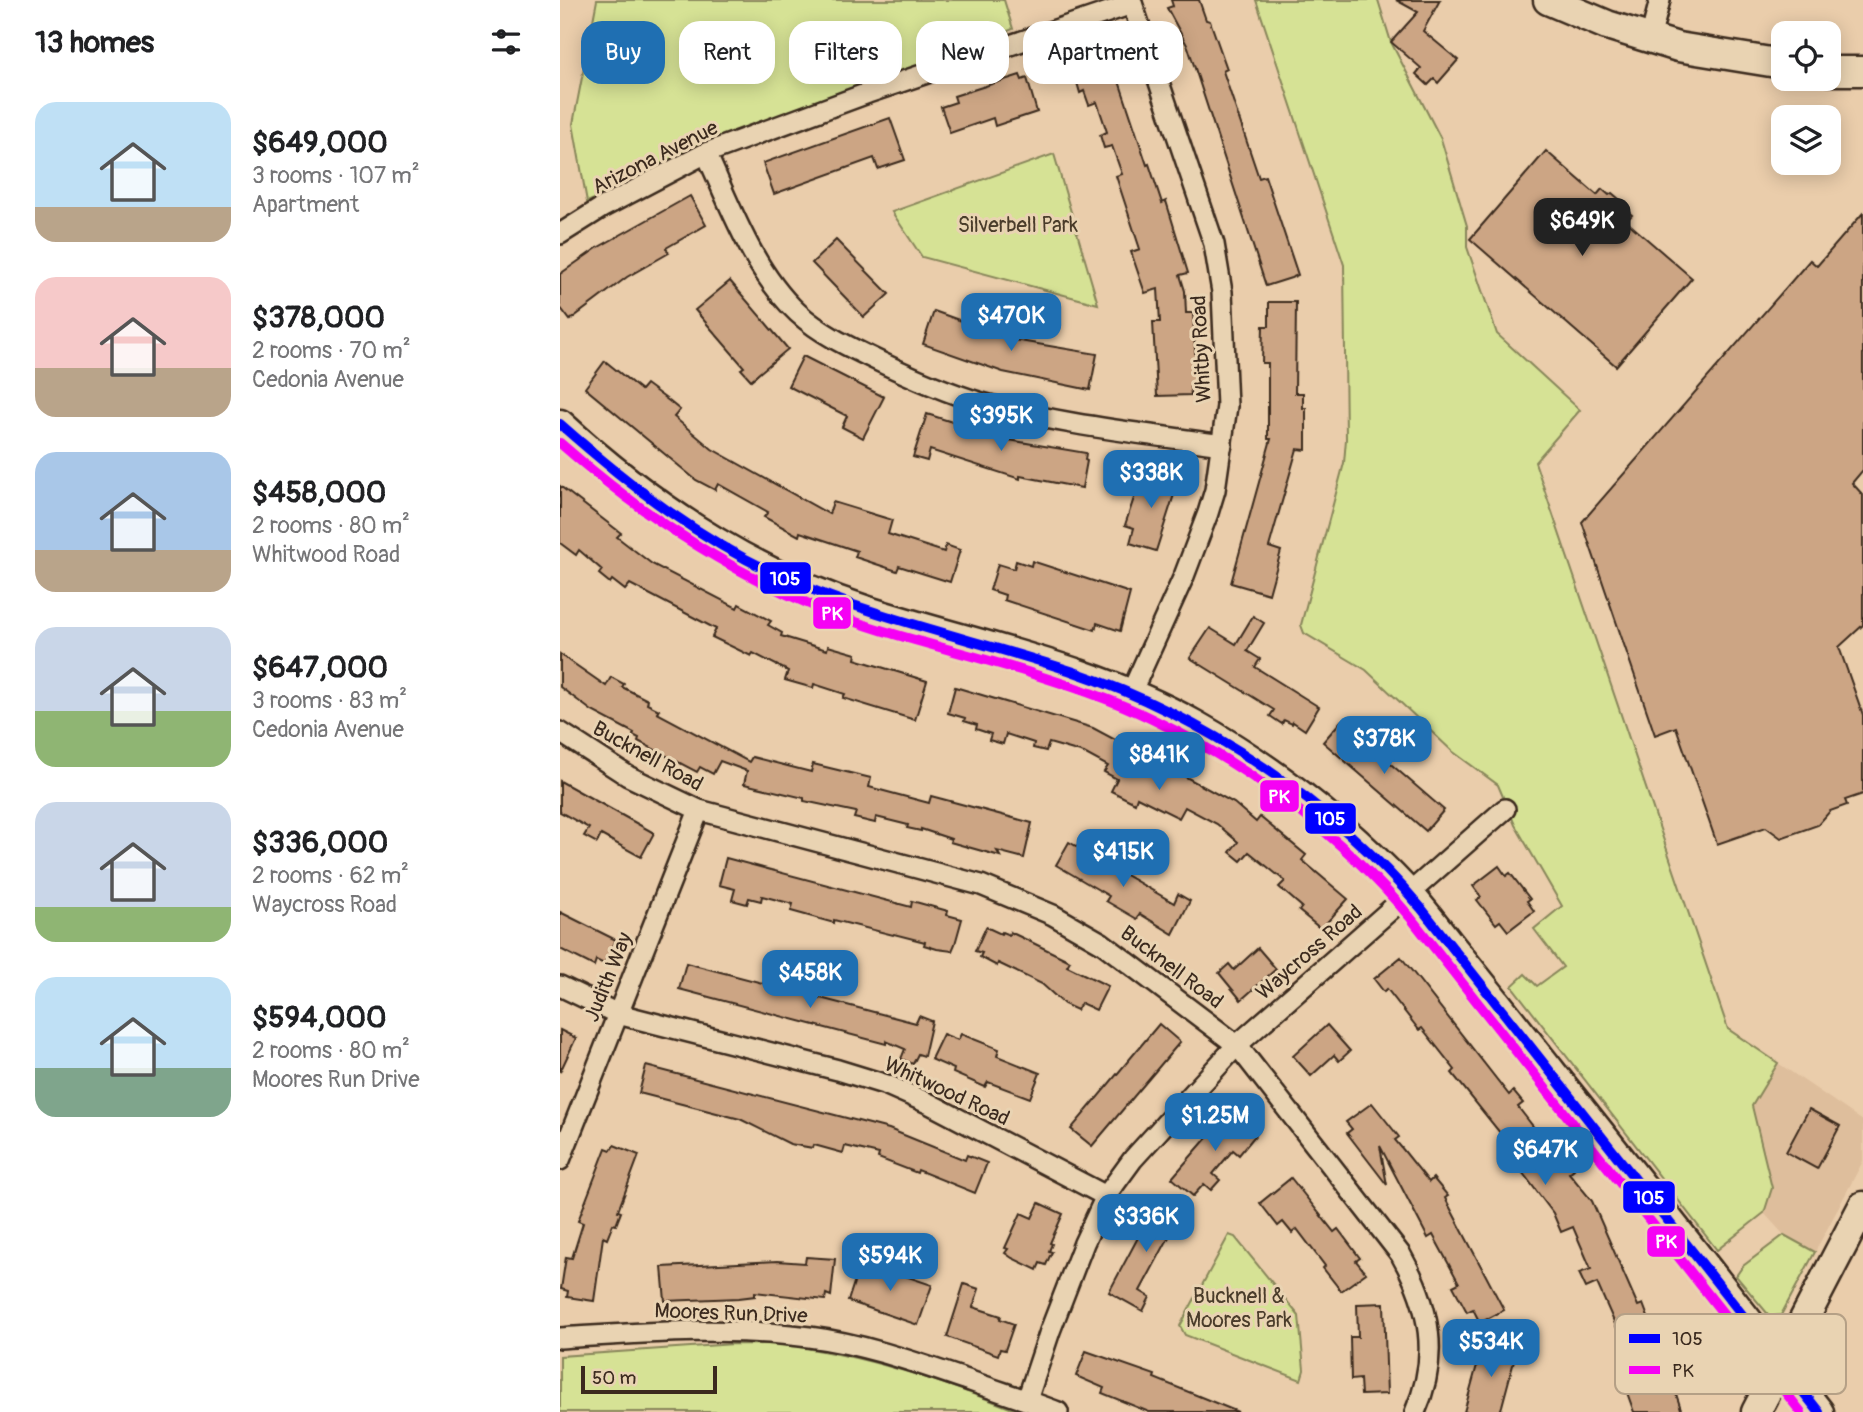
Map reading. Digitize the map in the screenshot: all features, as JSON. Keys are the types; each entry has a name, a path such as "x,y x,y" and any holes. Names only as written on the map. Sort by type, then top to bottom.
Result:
{"street":[{"path":"1548,0 1575,13 1650,40 1707,53 1771,62"},
{"path":"1650,40 1660,0"},
{"name":"Arizona Avenue","path":"560,234 615,201 706,153 868,93 1131,2"},
{"name":"Whitby Road","path":"1131,2 1213,244 1222,292 1227,407 1208,513 1184,576 1131,693"},
{"path":"1841,71 1863,71"},
{"path":"706,153 741,230 776,287 797,312 844,345 924,382 981,402 1050,419 1222,445"},
{"path":"560,425 642,494 674,517 774,574 868,611 1059,667 1131,693 1194,724 1289,787 1345,832 1409,894 1743,1314"},
{"name":"Bucknell Road","path":"560,732 628,776 699,810 950,875 1019,899 1102,943 1237,1045 1401,1255 1410,1271 1421,1295 1428,1321 1430,1350 1427,1377 1415,1412"},
{"name":"Waycross Road","path":"1027,1400 1069,1278 1106,1196 1163,1124 1237,1045 1505,809"},
{"name":"Judith Way","path":"560,1160 699,810"},
{"name":"Whitwood Road","path":"560,986 618,1014 887,1085 975,1126 1106,1196"},
{"path":"1808,1314 1863,1206"},
{"name":"Moores Run Drive","path":"560,1338 709,1332 812,1337 931,1368 1058,1412"},
{"path":"1756,1412 1766,1394"},
{"path":"1805,1394 1819,1412"}],"shaded area":[{"path":"1778,1063 1863,1121 1863,1161 1815,1252 1784,1235 1764,1213 1772,1188 1752,1105"}],"green space":[{"path":"597,0 1004,0 1013,29 1009,31 1009,21 916,21 916,68 902,74 902,21 789,21 789,84 878,84 587,202 573,124 581,83 665,84 665,21 593,21"},
{"path":"1256,0 1378,0 1391,42 1441,139 1467,226 1467,247 1497,334 1580,410 1535,462 1728,1029 1778,1063 1752,1106 1772,1188 1764,1213 1717,1250 1512,986 1525,974 1537,986 1563,967 1534,929 1562,906 1515,825 1498,785 1452,751 1366,670 1304,633 1301,625 1344,463 1344,265"},
{"name":"Silverbell Park","path":"1054,154 1098,304 922,257 892,212"},
{"name":"Bucknell & Moores Park","path":"1229,1235 1235,1237 1299,1316 1304,1370 1301,1380 1185,1335 1180,1326"},
{"path":"1784,1235 1815,1252 1782,1314 1768,1314 1736,1276 1743,1266"},
{"path":"734,1344 782,1345 873,1362 933,1380 1020,1412 560,1412 560,1356"}],"building":[{"path":"1171,0 1199,0 1206,20 1210,21 1227,69 1223,71 1259,178 1265,176 1298,275 1266,286 1183,38 1183,21 1174,21 1167,8 1173,6"},
{"path":"1396,0 1440,0 1423,31 1458,60 1438,83 1434,79 1428,85 1416,74 1421,68 1391,42 1418,12"},
{"path":"1020,75 1023,84 1029,84 1037,112 995,126 993,118 950,133 941,107 956,102 954,96 992,84 1009,84 1009,78"},
{"path":"1077,84 1120,84 1147,165 1149,164 1162,203 1166,201 1188,273 1180,275 1185,291 1186,313 1193,313 1197,386 1190,387 1191,395 1157,396 1153,322 1160,322 1158,289 1145,293 1131,252 1140,249 1116,176 1122,174 1112,146 1104,148 1100,135 1107,132 1097,102 1089,105 1084,91 1080,93"},
{"path":"890,118 905,160 878,169 874,158 774,194 763,163"},
{"path":"1546,151 1597,195 1602,189 1609,195 1612,193 1626,205 1624,208 1632,215 1626,221 1692,278 1616,366 1470,239"},
{"path":"690,196 706,225 666,248 669,253 627,277 570,320 560,307 560,274 597,248"},
{"path":"1863,213 1863,470 1852,483 1863,495 1863,625 1839,647 1863,715 1863,794 1845,800 1847,805 1830,811 1818,825 1781,838 1766,827 1717,844 1676,727 1655,735 1582,522 1810,260 1817,266"},
{"path":"836,240 889,294 864,317 812,263"},
{"path":"730,281 788,349 751,380 741,369 744,367 695,310"},
{"path":"1269,302 1296,302 1295,393 1303,393 1303,408 1306,408 1306,450 1297,449 1269,547 1281,551 1269,594 1231,583 1271,439 1268,439 1268,363 1262,363 1263,326 1269,326"},
{"path":"934,311 1014,340 1097,354 1090,390 1003,372 923,344"},
{"path":"803,356 884,397 863,438 842,427 847,416 788,386"},
{"path":"605,361 641,390 646,384 680,410 674,417 712,449 829,514 833,502 892,520 888,534 944,552 946,545 960,550 950,582 899,566 897,571 855,557 857,551 800,532 799,536 764,517 768,512 718,484 715,490 696,480 585,388"},
{"path":"927,414 1009,440 1086,453 1082,488 1020,476 1020,479 930,450 927,461 913,457"},
{"path":"1149,471 1179,479 1156,551 1130,543 1134,528 1125,525 1139,483 1145,485"},
{"path":"560,486 621,533 617,537 652,564 737,608 739,604 771,621 768,625 782,633 781,636 827,650 828,646 856,654 855,659 927,681 915,720 843,698 845,694 814,684 813,688 785,680 788,671 753,653 751,656 712,637 716,629 630,584 625,590 612,580 610,583 599,574 602,570 579,550 576,555 560,543"},
{"path":"1016,561 1031,566 1032,561 1130,593 1120,631 1097,623 1095,630 1004,600 1005,595 990,590 998,564 1014,569"},
{"path":"1253,616 1264,623 1247,651 1260,659 1255,667 1319,707 1305,730 1293,722 1292,724 1284,720 1282,724 1270,716 1274,710 1190,658 1210,628 1236,644"},
{"path":"560,654 606,686 611,677 624,684 622,687 648,700 647,704 659,710 657,713 749,762 752,757 811,772 813,764 871,778 869,787 929,803 931,796 1032,823 1024,858 997,851 1000,856 876,817 875,823 854,818 856,812 744,784 747,771 720,761 713,774 700,767 697,772 638,741 639,738 633,735 634,733 592,711 560,687"},
{"path":"955,687 1093,728 1119,742 1122,737 1175,766 1173,770 1234,803 1256,822 1260,817 1306,855 1302,860 1348,899 1321,929 1299,911 1302,907 1279,887 1285,881 1249,852 1241,861 1230,852 1238,842 1217,824 1185,807 1179,818 1137,797 1135,803 1111,791 1117,779 1104,772 1108,766 1084,753 1049,743 1046,751 1033,748 1034,743 1006,734 1003,744 989,740 991,734 976,729 977,725 964,721 965,718 948,713"},
{"path":"1341,721 1444,810 1426,831 1323,742"},
{"path":"560,781 654,833 641,857 601,835 597,843 584,836 589,828 560,812"},
{"path":"1069,842 1174,903 1178,894 1190,901 1173,934 1140,914 1137,919 1106,901 1109,896 1056,865"},
{"path":"726,858 911,907 912,901 948,911 947,915 962,919 955,944 952,951 937,949 924,945 925,942 791,911 793,904 762,896 761,901 749,898 747,904 732,900 735,889 719,885"},
{"path":"1499,866 1506,876 1510,873 1530,899 1527,901 1534,911 1508,931 1500,921 1496,924 1477,900 1481,897 1473,886"},
{"path":"560,912 616,940 604,964 596,960 594,966 560,949"},
{"path":"986,927 1001,934 1002,932 1009,935 1010,932 1029,941 1070,961 1067,966 1108,986 1096,1010 1081,1003 1077,1010 1064,1004 1042,984 980,957 982,953 975,951"},
{"path":"1258,948 1276,969 1241,1000 1219,973 1229,964 1234,970"},
{"path":"1401,957 1509,1095 1513,1091 1523,1103 1518,1107 1546,1143 1550,1141 1574,1169 1569,1173 1592,1201 1638,1306 1643,1304 1647,1314 1615,1314 1615,1324 1597,1283 1586,1288 1579,1273 1591,1269 1573,1227 1561,1232 1553,1213 1504,1148 1509,1144 1452,1073 1455,1070 1422,1028 1419,1030 1387,989 1384,992 1374,979"},
{"path":"686,963 916,1023 919,1016 932,1021 924,1056 918,1054 913,1064 901,1059 905,1049 886,1041 886,1044 679,989"},
{"path":"1159,1024 1180,1042 1092,1146 1071,1129"},
{"path":"1327,1025 1350,1051 1339,1061 1334,1055 1311,1076 1293,1056"},
{"path":"560,1030 576,1038 560,1072"},
{"path":"943,1034 958,1040 961,1034 999,1049 997,1056 1040,1073 1030,1098 988,1082 985,1087 953,1073 954,1069 931,1059"},
{"path":"646,1066 889,1129 965,1160 967,1155 987,1163 975,1193 918,1170 917,1173 878,1158 879,1154 845,1146 843,1153 814,1145 813,1148 790,1144 740,1119 639,1093"},
{"path":"1372,1103 1399,1137 1395,1140 1429,1182 1433,1178 1448,1196 1445,1198 1504,1310 1480,1323 1473,1309 1467,1312 1453,1286 1459,1283 1433,1235 1428,1238 1380,1146 1387,1185 1347,1133 1352,1129 1346,1122"},
{"path":"1232,1109 1258,1132 1239,1155 1233,1150 1213,1174 1220,1180 1211,1190 1204,1184 1193,1196 1172,1178"},
{"path":"1809,1109 1840,1126 1817,1169 1786,1152"},
{"path":"614,1145 639,1155 618,1211 621,1212 616,1225 613,1224 607,1239 603,1237 594,1301 567,1297 568,1291 561,1289 566,1257 572,1258 583,1223 578,1221 606,1148 611,1150"},
{"path":"1291,1178 1334,1232 1338,1229 1360,1258 1356,1261 1366,1273 1341,1291 1297,1229 1292,1233 1283,1222 1278,1226 1260,1203"},
{"path":"1159,1198 1183,1211 1140,1291 1150,1297 1143,1311 1109,1292"},
{"path":"1039,1203 1063,1214 1050,1243 1052,1244 1049,1251 1052,1252 1046,1265 1040,1263 1037,1270 1012,1258 1005,1253 1008,1249 1005,1248 1021,1213 1032,1218"},
{"path":"806,1257 835,1259 831,1296 826,1294 825,1300 755,1292 755,1296 739,1298 665,1301 662,1267 777,1261 805,1263"},
{"path":"861,1261 932,1285 918,1325 848,1301"},
{"path":"964,1284 979,1289 973,1307 1001,1316 1000,1319 1014,1324 1005,1350 1000,1349 998,1355 947,1337"},
{"path":"1384,1303 1387,1394 1361,1395 1360,1379 1351,1380 1350,1337 1358,1337 1357,1304"},
{"path":"1484,1340 1517,1350 1502,1406 1500,1412 1464,1412"},
{"path":"1086,1351 1155,1375 1154,1378 1238,1412 1149,1412 1102,1393 1104,1388 1076,1376"},
{"path":"1628,1394 1676,1394 1682,1412 1634,1412"}],"transit line":[{"name":"105","path":"560,424 640,490 696,530 756,564 857,606 1038,660 1123,690 1217,738 1306,798 1386,869 1421,908 1742,1314"},
{"name":"PK","path":"560,443 619,492 681,535 781,591 869,626 1033,674 1123,706 1188,737 1258,780 1323,830 1354,858 1410,917 1724,1314"},
{"name":"PK","path":"1787,1394 1801,1412"},
{"name":"105","path":"1805,1394 1819,1412"}]}
